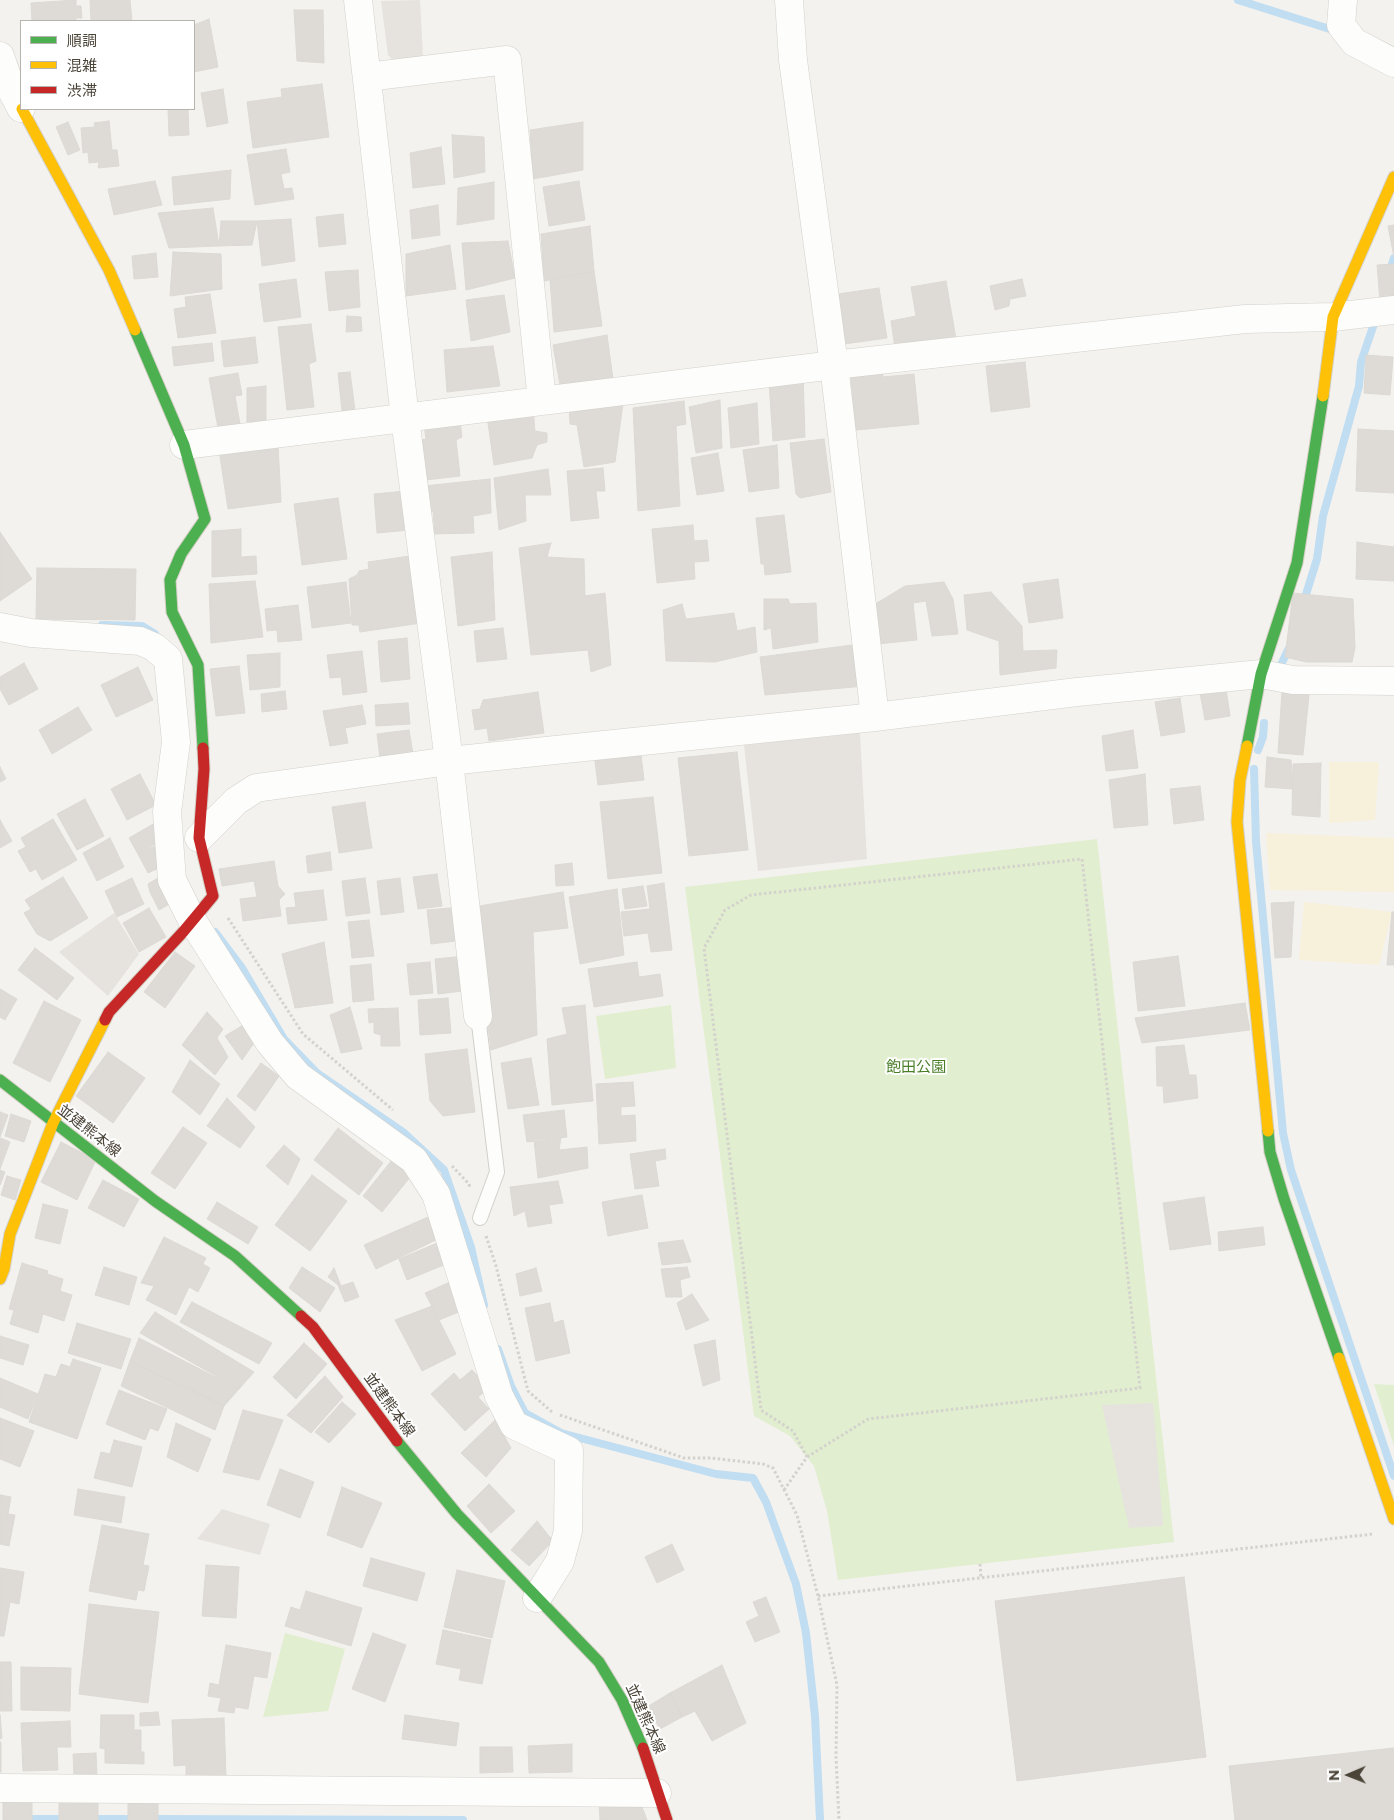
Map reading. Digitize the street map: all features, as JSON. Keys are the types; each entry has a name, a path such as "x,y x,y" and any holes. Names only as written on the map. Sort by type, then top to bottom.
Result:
{"street":[{"path":"358,0 405,418 449,761 478,1016"},
{"path":"789,0 793,60 834,365 875,717"},
{"path":"1343,0 1340,26 1354,42 1394,63"},
{"path":"0,56 12,91 20,105"},
{"path":"367,77 507,60 542,401"},
{"path":"0,1279 4,1269 10,1234 54,1123 108,1012 213,896 199,838 204,769 198,665 172,612 170,580 181,554 205,519 184,444 109,270 23,110"},
{"path":"1394,177 1333,317 1297,562 1261,674 1240,780 1237,822 1270,1152 1394,1519"},
{"path":"184,444 834,365 1245,319 1333,317 1394,310"},
{"path":"0,626 31,633 140,641 154,647 168,659 176,742 167,812 169,851 172,880 192,920 270,1043 298,1076 414,1160 436,1194 499,1396 514,1425 569,1451 568,1531 560,1562 537,1598"},
{"path":"199,838 236,801 256,788 449,761 875,717 1077,692 1261,674 1293,680 1394,681"},
{"name":"並建熊本線","path":"0,1080 155,1201 235,1256 313,1327 404,1451 457,1514 599,1662 622,1700 646,1755 667,1820"},
{"path":"0,1788 658,1792"}],"lane":[{"path":"478,1016 497,1172 480,1218"}],"path":[{"path":"784,1490 807,1457 868,1419 1140,1388 1082,859 751,895 725,910 704,948 762,1410 793,1431 807,1457"},
{"path":"213,896 304,1034 400,1116"},
{"path":"449,1163 469,1184 496,1266 528,1391 553,1413 684,1458 711,1458 763,1464 773,1468 797,1515 818,1596 837,1684 836,1757 838,1820"},
{"path":"818,1596 1375,1534"},
{"path":"980,1564 981,1577"}],"green space":[{"name":"飽田公園","path":"1097,839 1174,1542 838,1580 827,1511 814,1466 790,1436 754,1416 685,887"},
{"path":"671,1005 676,1068 605,1079 596,1016"},
{"path":"1374,1384 1394,1385 1394,1446"},
{"path":"285,1633 345,1649 328,1711 263,1717"}],"sand":[{"path":"1329,762 1379,762 1375,820 1329,823"},
{"path":"1266,833 1394,838 1394,892 1270,890"},
{"path":"1304,902 1392,912 1379,965 1299,960"}],"shaded area":[{"path":"420,0 423,57 394,61 388,55 381,1"},
{"path":"860,733 867,859 758,871 744,745"},
{"path":"114,913 139,954 108,996 59,952"},
{"path":"1153,1403 1163,1526 1129,1528 1102,1405"},
{"path":"222,1509 270,1524 260,1555 197,1539"}],"building":[{"path":"76,0 76,6 81,6 82,18 76,18 76,20 32,20 31,3"},
{"path":"90,0 130,0 132,20 91,20"},
{"path":"294,10 323,10 324,63 297,61"},
{"path":"209,19 218,67 195,72 195,25"},
{"path":"322,84 329,137 253,148 247,102 282,97 281,89"},
{"path":"223,89 228,123 207,127 201,93"},
{"path":"168,110 188,110 189,135 169,136"},
{"path":"109,121 112,150 117,150 119,166 98,168 99,162 89,163 88,152 83,153 81,128 95,127 94,123"},
{"path":"68,122 80,150 68,155 56,127"},
{"path":"583,122 583,170 533,179 530,130"},
{"path":"452,135 484,137 485,172 454,178"},
{"path":"441,147 445,184 413,188 410,153"},
{"path":"286,149 290,172 281,174 284,189 292,188 294,199 255,205 247,155"},
{"path":"231,170 230,199 174,205 172,177"},
{"path":"155,181 162,205 114,215 108,189"},
{"path":"579,181 585,220 549,226 543,187"},
{"path":"494,182 494,219 457,225 458,188"},
{"path":"438,205 440,235 412,239 410,210"},
{"path":"213,208 219,246 169,248 158,213"},
{"path":"343,214 346,244 319,247 316,217"},
{"path":"291,219 295,261 262,266 257,221"},
{"path":"221,221 257,221 252,245 219,246"},
{"path":"1394,225 1394,257 1388,226"},
{"path":"590,226 594,271 544,281 541,234"},
{"path":"508,241 515,278 466,290 462,243"},
{"path":"450,245 456,289 406,296 406,254"},
{"path":"173,252 221,254 222,289 170,296"},
{"path":"156,253 158,277 134,279 132,256"},
{"path":"1394,264 1394,300 1380,301 1377,265"},
{"path":"358,270 360,307 329,311 325,272"},
{"path":"594,271 602,326 554,332 550,280"},
{"path":"296,279 301,317 264,322 259,284"},
{"path":"1022,279 1026,296 1010,299 1009,306 995,310 990,286"},
{"path":"946,281 957,345 896,355 891,321 916,316 911,287"},
{"path":"879,288 887,338 844,344 838,294"},
{"path":"210,294 216,333 178,338 174,309 186,307 185,297"},
{"path":"504,295 510,332 471,341 466,300"},
{"path":"347,316 361,317 362,331 346,332"},
{"path":"311,324 316,361 309,364 314,407 287,410 278,327"},
{"path":"607,335 613,379 560,385 553,345"},
{"path":"255,337 258,363 224,367 221,341"},
{"path":"212,343 214,361 174,366 172,347"},
{"path":"493,346 500,386 447,392 444,350"},
{"path":"1366,355 1393,357 1390,395 1364,393"},
{"path":"1025,362 1030,407 991,412 986,366"},
{"path":"882,367 883,377 914,374 919,424 856,430 850,370"},
{"path":"350,372 355,410 342,411 338,373"},
{"path":"238,373 242,395 235,396 240,424 218,428 209,378"},
{"path":"803,376 805,437 773,441 769,383"},
{"path":"266,386 266,420 247,422 247,388"},
{"path":"624,396 615,462 584,467 577,425 570,424 569,402"},
{"path":"720,400 722,448 696,453 689,407"},
{"path":"684,401 686,424 676,426 680,506 638,511 633,408"},
{"path":"757,403 759,444 731,448 728,408"},
{"path":"533,409 535,431 547,433 547,442 537,445 532,458 494,465 487,416"},
{"path":"460,421 462,437 456,440 460,476 426,480 421,440 426,439 424,425"},
{"path":"1358,429 1394,431 1394,493 1356,491"},
{"path":"824,439 831,492 800,498 796,494 790,443"},
{"path":"278,444 281,502 228,509 219,450"},
{"path":"777,445 779,488 749,492 743,450"},
{"path":"718,453 724,491 697,495 691,458"},
{"path":"603,468 605,491 596,491 599,518 571,521 567,471"},
{"path":"548,469 551,495 525,495 526,521 499,530 494,478"},
{"path":"490,479 491,513 473,516 474,533 435,534 433,511 426,511 424,486"},
{"path":"406,491 410,530 377,533 374,494"},
{"path":"338,498 347,559 302,565 294,504"},
{"path":"784,515 791,572 765,575 764,564 761,564 756,518"},
{"path":"693,525 694,541 707,540 709,561 694,562 695,579 657,583 652,529"},
{"path":"241,529 241,557 256,556 257,574 212,577 212,531"},
{"path":"0,532 32,579 0,601"},
{"path":"1357,542 1394,547 1394,581 1356,579"},
{"path":"551,543 547,557 584,559 585,596 605,593 611,665 591,672 588,650 531,655 519,548"},
{"path":"492,552 495,620 458,626 451,557"},
{"path":"417,555 428,622 360,632 359,625 352,625 349,579 357,575 359,571 369,569 368,562"},
{"path":"37,568 136,569 135,620 36,619"},
{"path":"1058,579 1063,618 1029,623 1023,584"},
{"path":"255,581 263,637 211,643 209,584"},
{"path":"346,582 351,623 312,628 307,587"},
{"path":"944,582 953,599 958,634 932,636 926,601 913,603 917,640 877,644 872,606 905,586"},
{"path":"991,592 1022,626 1023,651 1057,650 1056,668 1000,675 999,641 967,630 964,595"},
{"path":"1293,593 1353,599 1355,648 1352,662 1306,662 1285,657"},
{"path":"764,599 788,599 790,604 816,603 818,642 773,649 771,628 764,630"},
{"path":"682,604 686,619 734,613 737,631 755,627 757,652 715,662 666,661 663,610"},
{"path":"298,605 302,640 278,642 277,630 267,631 265,609"},
{"path":"503,628 507,659 477,662 474,631"},
{"path":"407,638 410,679 381,682 378,641"},
{"path":"860,644 865,686 765,695 760,657"},
{"path":"362,651 367,692 343,695 341,677 330,678 327,655"},
{"path":"280,653 280,687 250,690 247,655"},
{"path":"24,663 38,689 9,705 0,689 0,677"},
{"path":"239,666 245,713 216,716 210,669"},
{"path":"138,667 153,700 116,717 101,685"},
{"path":"1226,689 1230,716 1205,720 1200,693"},
{"path":"285,691 287,709 262,712 261,694"},
{"path":"1282,691 1309,695 1303,755 1278,753"},
{"path":"538,692 544,733 489,741 487,728 475,730 472,710 480,709 483,700"},
{"path":"1180,698 1185,732 1161,736 1155,702"},
{"path":"408,703 410,724 376,726 375,705"},
{"path":"362,705 366,724 345,728 348,743 330,746 323,711"},
{"path":"78,707 92,730 52,754 39,730"},
{"path":"409,730 413,754 380,758 377,734"},
{"path":"1133,730 1138,768 1106,771 1102,736"},
{"path":"737,752 748,850 689,856 678,758"},
{"path":"641,755 644,780 598,785 595,761"},
{"path":"1267,757 1291,760 1293,789 1265,787"},
{"path":"1321,763 1320,817 1292,815 1293,764"},
{"path":"0,767 6,779 0,782"},
{"path":"140,774 156,805 127,820 111,789"},
{"path":"1145,774 1148,825 1114,828 1109,780"},
{"path":"1200,786 1204,820 1174,824 1170,789"},
{"path":"653,797 662,873 608,879 600,802"},
{"path":"85,799 104,836 77,850 57,814"},
{"path":"365,802 372,848 339,853 332,807"},
{"path":"53,819 77,860 42,880 36,869 30,872 18,851 26,847 21,838"},
{"path":"0,820 12,841 0,848"},
{"path":"155,823 164,839 138,854 129,838"},
{"path":"110,838 124,867 97,881 83,853"},
{"path":"155,846 165,865 148,873 138,854"},
{"path":"330,852 332,870 308,873 306,856"},
{"path":"274,861 278,886 285,894 279,900 281,916 243,921 240,899 257,897 254,881 222,886 219,869"},
{"path":"572,863 574,885 556,886 555,865"},
{"path":"166,873 180,898 159,910 148,884"},
{"path":"437,874 442,906 418,909 413,877"},
{"path":"63,877 88,918 50,941 37,934 24,913 31,909 25,900"},
{"path":"132,878 144,904 117,917 105,891"},
{"path":"365,878 370,913 346,916 342,881"},
{"path":"400,878 404,912 381,915 377,881"},
{"path":"664,883 672,950 651,952 648,933 624,936 621,912 650,909 647,886"},
{"path":"643,886 647,906 625,909 622,889"},
{"path":"617,889 624,955 580,964 569,897"},
{"path":"323,890 327,920 288,924 286,908 296,907 294,893"},
{"path":"563,892 568,928 533,932 537,1035 491,1050 473,907"},
{"path":"1294,902 1291,957 1275,958 1271,903"},
{"path":"461,907 464,940 431,944 427,910"},
{"path":"149,908 166,937 139,952 123,923"},
{"path":"1392,912 1394,912 1394,965 1387,965"},
{"path":"369,920 374,956 352,958 348,922"},
{"path":"324,942 333,1003 295,1008 282,954"},
{"path":"35,948 74,978 57,1000 18,970"},
{"path":"175,952 195,966 165,1008 144,992"},
{"path":"466,956 470,990 438,994 435,959"},
{"path":"1178,956 1185,1006 1138,1011 1133,962"},
{"path":"430,962 433,993 410,995 407,964"},
{"path":"637,962 639,977 660,974 663,996 594,1007 588,969"},
{"path":"371,964 374,1000 353,1002 350,966"},
{"path":"0,989 17,999 5,1020 0,1017"},
{"path":"448,998 451,1033 420,1035 418,1000"},
{"path":"44,1001 81,1020 50,1082 13,1063"},
{"path":"1245,1003 1250,1030 1142,1043 1135,1018"},
{"path":"585,1005 593,1101 552,1105 547,1039 567,1034 562,1008"},
{"path":"350,1007 362,1049 341,1053 330,1015"},
{"path":"398,1008 400,1046 381,1046 381,1035 374,1033 374,1022 369,1023 368,1009"},
{"path":"207,1012 223,1029 217,1038 228,1057 215,1075 182,1045"},
{"path":"245,1024 256,1040 242,1060 225,1036"},
{"path":"1184,1045 1189,1075 1196,1075 1198,1098 1164,1103 1163,1086 1157,1086 1156,1047"},
{"path":"467,1049 475,1112 443,1116 430,1101 425,1054"},
{"path":"108,1052 145,1078 113,1123 76,1096"},
{"path":"531,1058 539,1105 508,1109 501,1063"},
{"path":"190,1060 220,1084 200,1115 172,1092"},
{"path":"261,1063 279,1076 255,1111 237,1096"},
{"path":"633,1082 635,1106 621,1107 621,1116 635,1115 636,1141 599,1144 596,1084"},
{"path":"227,1098 255,1127 240,1148 207,1126"},
{"path":"564,1110 567,1137 527,1142 523,1115"},
{"path":"0,1112 8,1115 0,1137"},
{"path":"11,1114 31,1121 24,1142 5,1136"},
{"path":"183,1127 207,1143 175,1189 151,1173"},
{"path":"338,1128 383,1163 359,1195 314,1160"},
{"path":"561,1137 559,1150 587,1147 588,1168 538,1178 534,1140"},
{"path":"0,1138 10,1142 0,1169"},
{"path":"61,1142 96,1160 77,1200 41,1182"},
{"path":"284,1145 300,1159 288,1185 266,1166"},
{"path":"665,1149 666,1159 655,1161 659,1186 635,1189 630,1154"},
{"path":"396,1155 415,1171 382,1212 363,1196"},
{"path":"0,1170 5,1172 0,1185"},
{"path":"312,1175 347,1201 310,1251 275,1225"},
{"path":"7,1176 21,1180 15,1200 1,1195"},
{"path":"103,1180 139,1199 124,1227 88,1208"},
{"path":"558,1181 563,1203 549,1205 552,1223 528,1227 525,1211 514,1216 510,1187"},
{"path":"642,1195 648,1228 608,1236 602,1202"},
{"path":"1204,1197 1211,1244 1170,1250 1163,1203"},
{"path":"217,1202 258,1227 248,1244 207,1219"},
{"path":"43,1204 68,1210 60,1244 35,1238"},
{"path":"435,1214 442,1237 376,1269 364,1245"},
{"path":"1263,1227 1265,1245 1219,1251 1218,1232"},
{"path":"164,1237 206,1258 203,1264 210,1268 198,1292 189,1287 176,1315 146,1300 154,1286 141,1283"},
{"path":"683,1240 691,1262 662,1265 658,1243"},
{"path":"442,1241 451,1262 407,1280 399,1259"},
{"path":"22,1263 48,1271 47,1274 63,1279 60,1291 72,1295 64,1321 43,1314 38,1333 10,1324 14,1310 9,1309"},
{"path":"104,1267 137,1277 129,1305 95,1295"},
{"path":"302,1267 335,1288 320,1312 289,1288"},
{"path":"687,1267 690,1277 680,1280 682,1297 666,1297 661,1269"},
{"path":"334,1268 341,1286 353,1282 359,1297 345,1302 338,1285 328,1277"},
{"path":"536,1268 542,1291 520,1296 516,1274"},
{"path":"457,1279 466,1309 439,1320 425,1293"},
{"path":"692,1294 709,1320 686,1330 677,1303"},
{"path":"192,1302 272,1343 259,1364 180,1322"},
{"path":"550,1303 554,1323 563,1320 570,1353 536,1361 525,1308"},
{"path":"432,1306 456,1354 422,1371 395,1320"},
{"path":"155,1312 254,1372 239,1389 140,1333"},
{"path":"77,1323 131,1339 121,1369 68,1353"},
{"path":"0,1336 29,1345 23,1365 0,1358"},
{"path":"139,1338 239,1389 224,1406 130,1361"},
{"path":"715,1340 720,1380 703,1386 694,1345"},
{"path":"304,1343 327,1364 296,1399 273,1377"},
{"path":"73,1359 101,1368 77,1439 29,1422 45,1374 56,1377 61,1364 70,1367"},
{"path":"130,1361 224,1406 215,1430 121,1386"},
{"path":"472,1370 489,1388 478,1397 489,1409 465,1431 431,1394 454,1373 460,1380"},
{"path":"325,1376 343,1397 311,1433 287,1415"},
{"path":"0,1378 38,1394 28,1419 0,1407"},
{"path":"119,1390 167,1409 158,1431 150,1428 145,1440 106,1424"},
{"path":"342,1402 356,1414 329,1443 315,1432"},
{"path":"243,1410 283,1420 259,1480 223,1472"},
{"path":"0,1418 34,1431 20,1467 0,1459"},
{"path":"495,1420 511,1448 486,1477 461,1453"},
{"path":"176,1423 211,1439 198,1472 167,1457"},
{"path":"114,1440 142,1447 132,1487 94,1478 101,1452 110,1454"},
{"path":"280,1469 314,1482 300,1518 267,1505"},
{"path":"489,1484 515,1511 491,1533 467,1506"},
{"path":"342,1487 382,1503 362,1548 327,1535"},
{"path":"78,1489 125,1497 121,1523 74,1515"},
{"path":"0,1495 11,1497 8,1514 15,1515 9,1546 0,1544"},
{"path":"537,1521 553,1541 529,1566 511,1550"},
{"path":"102,1525 149,1534 143,1565 149,1566 144,1591 138,1590 136,1600 89,1591"},
{"path":"672,1544 684,1570 657,1583 645,1557"},
{"path":"371,1558 425,1573 417,1601 363,1586"},
{"path":"206,1565 239,1567 236,1618 202,1616"},
{"path":"0,1568 24,1572 19,1604 10,1602 4,1636 0,1636"},
{"path":"457,1570 505,1581 492,1638 444,1627"},
{"path":"1184,1577 1206,1757 1017,1781 995,1601"},
{"path":"306,1591 362,1608 351,1646 285,1626 291,1607 300,1610"},
{"path":"766,1597 780,1632 755,1642 746,1622 759,1616 753,1602"},
{"path":"89,1604 159,1612 148,1703 79,1694"},
{"path":"443,1630 491,1640 482,1684 459,1680 461,1669 436,1664"},
{"path":"373,1633 406,1645 385,1702 352,1689"},
{"path":"226,1645 271,1653 267,1678 254,1676 248,1709 235,1707 234,1713 218,1711 221,1698 208,1696 210,1683 219,1685"},
{"path":"0,1662 11,1662 12,1711 0,1711"},
{"path":"722,1665 746,1723 712,1741 695,1711 682,1717 670,1693"},
{"path":"21,1667 71,1668 70,1711 21,1710"},
{"path":"670,1693 682,1717 660,1729 647,1707"},
{"path":"158,1712 160,1725 140,1726 140,1713"},
{"path":"0,1715 2,1738 0,1739"},
{"path":"101,1715 134,1715 134,1730 141,1730 141,1752 144,1752 144,1764 105,1763 105,1749 100,1748"},
{"path":"405,1715 459,1723 456,1746 402,1739"},
{"path":"224,1718 226,1776 186,1777 186,1765 174,1766 172,1720"},
{"path":"70,1721 71,1747 57,1747 58,1770 23,1771 21,1723"},
{"path":"1,1742 1,1772 0,1772"},
{"path":"572,1744 572,1772 529,1773 528,1746"},
{"path":"480,1747 512,1747 513,1772 480,1773"},
{"path":"1394,1748 1394,1820 1235,1820 1229,1766"},
{"path":"96,1753 97,1776 74,1776 73,1754"},
{"path":"128,1797 158,1797 158,1820 128,1820"},
{"path":"3,1798 32,1798 32,1820 3,1820"},
{"path":"59,1802 98,1802 98,1820 59,1820"},
{"path":"599,1802 640,1802 647,1820 600,1820"}],"waterway":[{"path":"1238,0 1339,32"},
{"path":"1389,273 1394,258"},
{"path":"1303,604 1317,559 1323,516 1359,386 1361,362 1376,318"},
{"path":"102,625 142,626 155,634"},
{"path":"1278,671 1289,648"},
{"path":"1258,750 1263,737 1264,723"},
{"path":"1254,769 1256,842 1283,1133 1291,1170 1394,1476"},
{"path":"215,932 242,968 284,1039 317,1073 403,1132 444,1170 471,1247 484,1305"},
{"path":"498,1349 511,1386 525,1413 561,1433 716,1474 753,1478 766,1502 796,1584 806,1633 815,1716 820,1820"},
{"path":"23,1819 69,1819"},
{"path":"88,1819 136,1819"},
{"path":"148,1819 463,1820"}],"traffic: fast":[{"path":"135,330 184,445 205,519 181,554 170,580 172,612 198,665 203,748"},
{"path":"1247,746 1261,674 1297,563 1323,396"},
{"path":"0,1080 155,1201 235,1256 301,1316"},
{"path":"1268,1131 1270,1152 1284,1199 1339,1358"},
{"path":"397,1441 457,1514 599,1662 622,1700 643,1748"}],"traffic: slow":[{"path":"23,110 109,270 135,330"},
{"path":"1323,396 1333,317 1394,177"},
{"path":"1247,746 1240,780 1237,822 1268,1131"},
{"path":"0,1279 4,1269 10,1234 53,1123 105,1020"},
{"path":"1339,1358 1394,1519"}],"traffic: jam":[{"path":"105,1020 109,1012 183,932 213,896 199,838 204,769 203,748"},
{"path":"301,1316 313,1327 397,1441"},
{"path":"643,1748 667,1820"}]}
